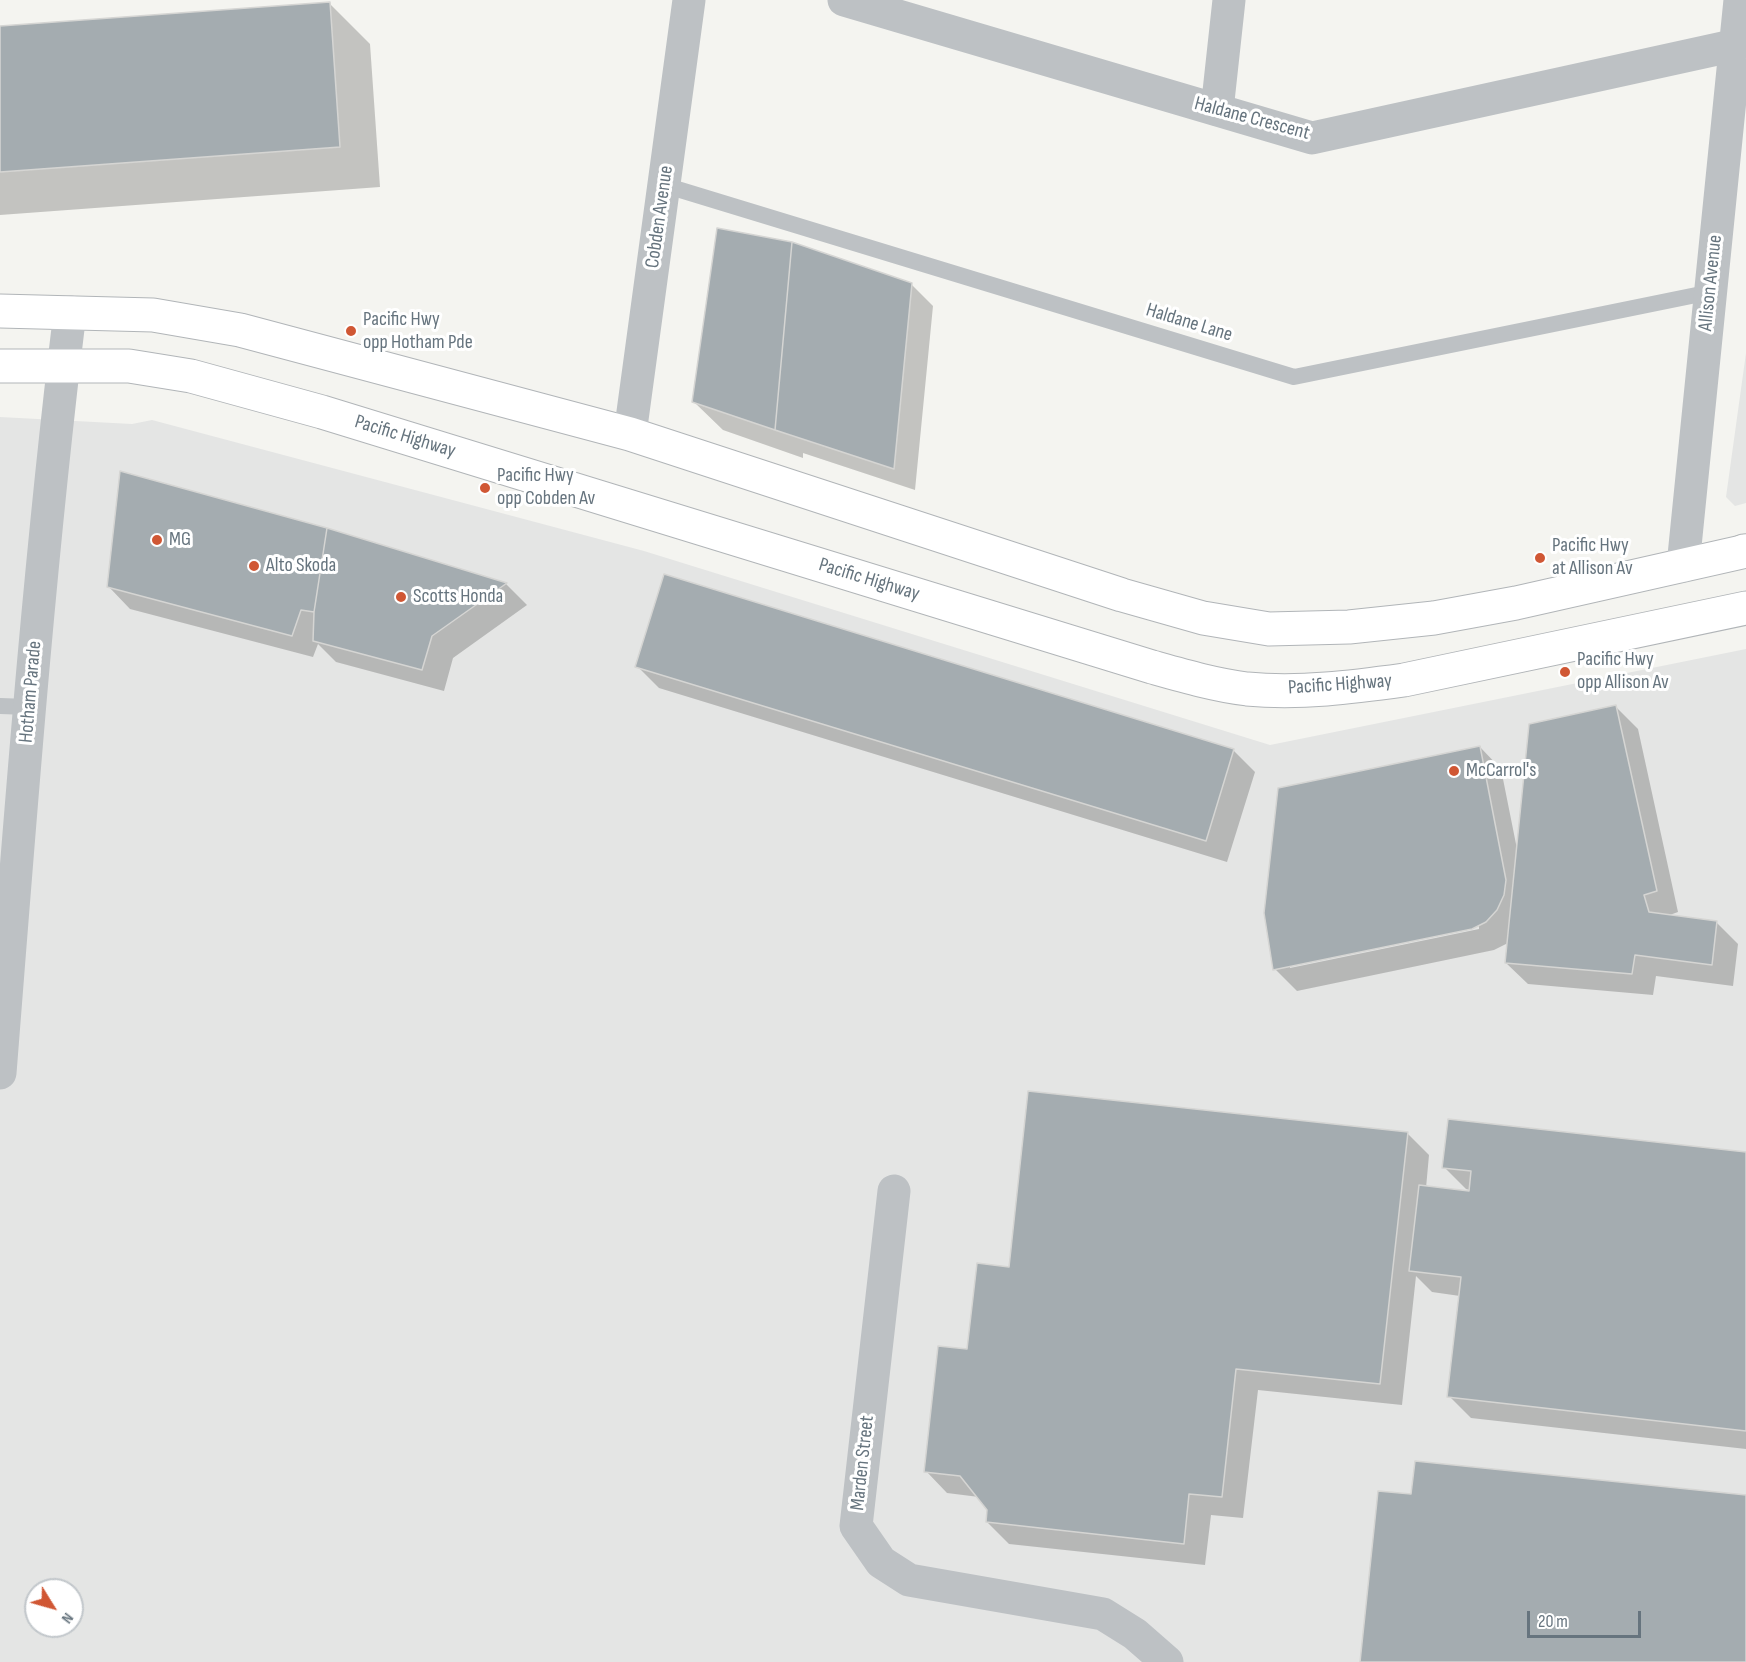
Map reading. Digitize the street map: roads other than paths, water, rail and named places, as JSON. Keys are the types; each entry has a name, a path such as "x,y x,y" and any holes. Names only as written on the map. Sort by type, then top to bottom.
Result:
{"main road":[{"path":"0,311 153,315 240,330 630,434 1122,595 1203,618 1269,629 1349,627 1434,618 1516,603 1745,551"},
{"name":"Pacific Highway","path":"0,366 129,366 191,376 322,412 1162,670 1200,681 1247,689 1298,690 1353,687 1404,680 1746,608"}],"street":[{"name":"Cobden Avenue","path":"630,434 690,0"},
{"name":"Haldane Crescent","path":"844,0 1312,138 1736,45"},
{"path":"1217,110 1229,0"},
{"name":"Allison Avenue","path":"1683,566 1740,0"},
{"name":"Hotham Parade","path":"0,1073 14,706 70,312"},
{"name":"Marden Street","path":"894,1191 856,1526 881,1562 909,1580 1103,1614 1135,1634 1167,1662"}],"lane":[{"name":"Haldane Lane","path":"664,185 1294,377 1711,292"}],"place":[{"name":"Pacific Hwy opp Hotham Pde","path":"351,331"},
{"name":"Pacific Hwy opp Cobden Av","path":"485,488"},
{"name":"MG","path":"157,540"},
{"name":"Pacific Hwy at Allison Av","path":"1540,558"},
{"name":"Alto Skoda","path":"254,566"},
{"name":"Scotts Honda","path":"401,597"},
{"name":"Pacific Hwy opp Allison Av","path":"1565,672"},
{"name":"McCarrol's","path":"1454,771"}]}
